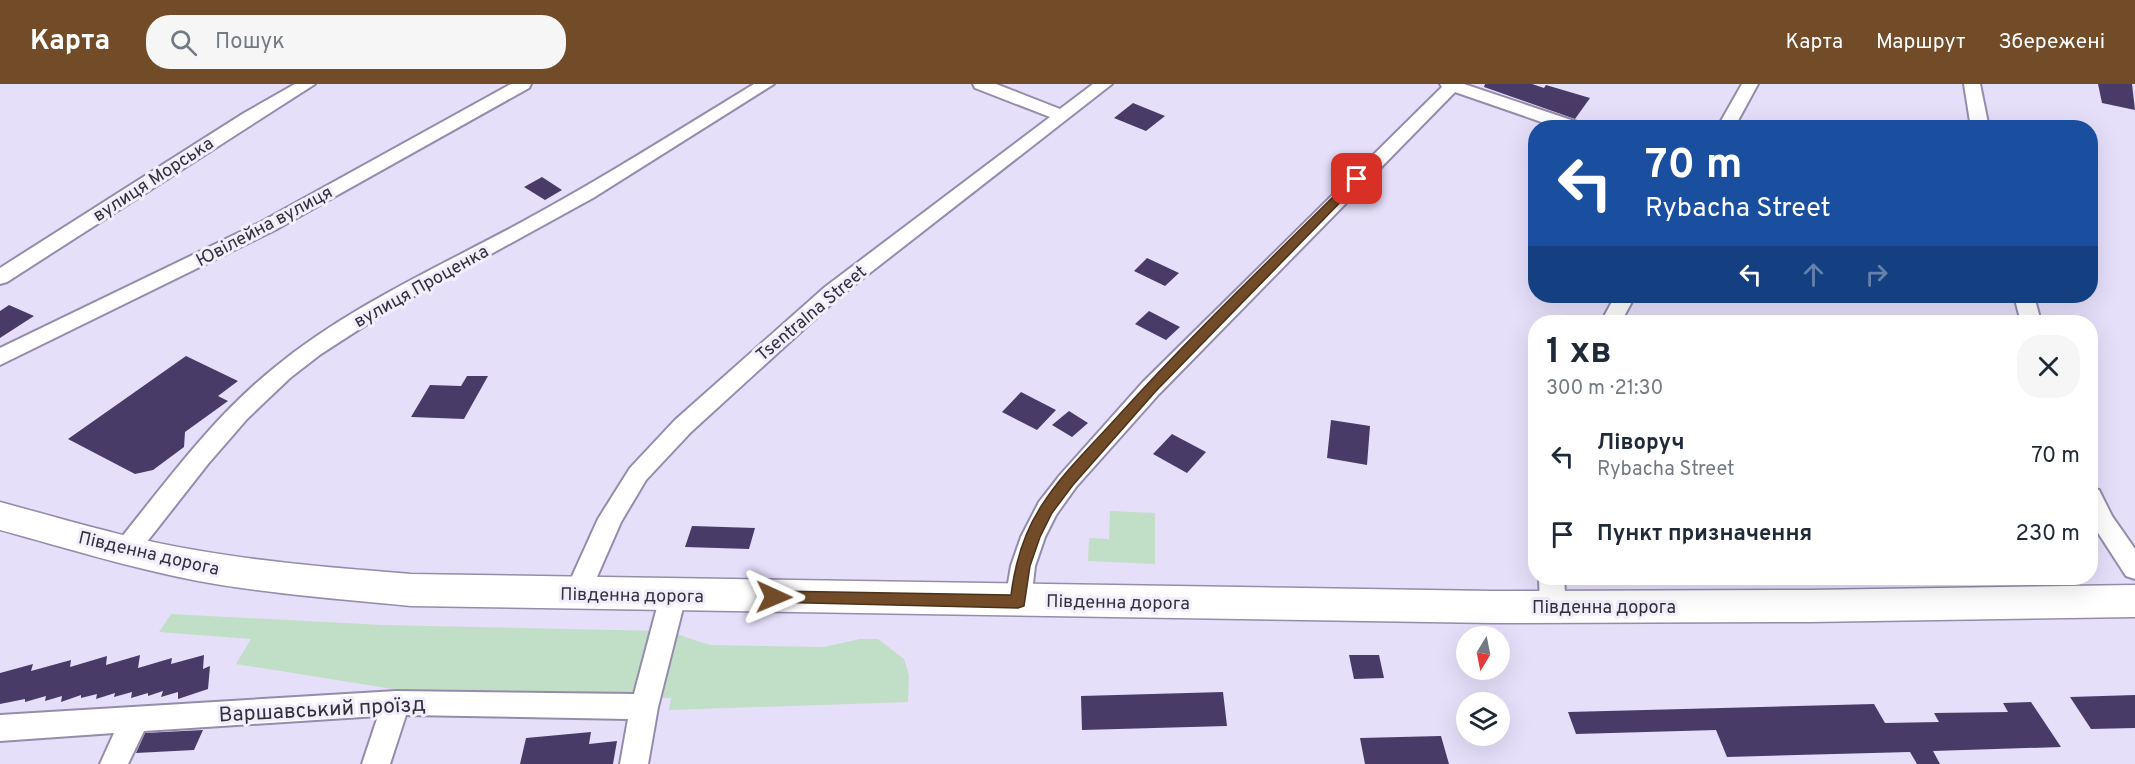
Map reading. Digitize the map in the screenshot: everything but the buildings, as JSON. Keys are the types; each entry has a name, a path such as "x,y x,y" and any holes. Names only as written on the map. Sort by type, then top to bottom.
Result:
{"highway":[{"name":"Південна дорога","path":"0,516 126,550 199,566 288,579 411,590 1018,601 1553,592 1810,606 2135,601"}],"street":[{"name":"вулиця Морська","path":"0,277 240,123 307,84"},
{"name":"Ювілейна вулиця","path":"0,357 268,226 523,84"},
{"name":"вулиця Проценка","path":"126,550 246,404 315,348 376,309 562,209 766,84"},
{"path":"981,84 1063,116"},
{"name":"Tsentralna Street","path":"577,594 610,519 638,474 683,426 832,292 1104,84"},
{"path":"1730,120 1750,84"},
{"path":"1972,84 1979,120"},
{"path":"1018,601 1023,566 1033,537 1047,509 1068,481 1159,380 1452,85 1554,120"},
{"path":"2098,512 2135,569"},
{"path":"634,764 644,707 673,596"},
{"path":"376,764 396,703"},
{"name":"Варшавський проїзд","path":"0,728 396,703 644,707"},
{"path":"114,764 135,720"}],"green space":[{"path":"1110,511 1155,513 1155,564 1088,561 1089,538 1109,539"},
{"path":"171,614 383,625 662,631 711,645 824,647 860,639 878,639 904,659 909,675 908,702 669,710 671,698 399,690 236,664 251,639 159,632"}],"route":[{"path":"774,597 1018,601 1023,566 1033,537 1047,509 1068,481 1151,388 1357,179"}]}
